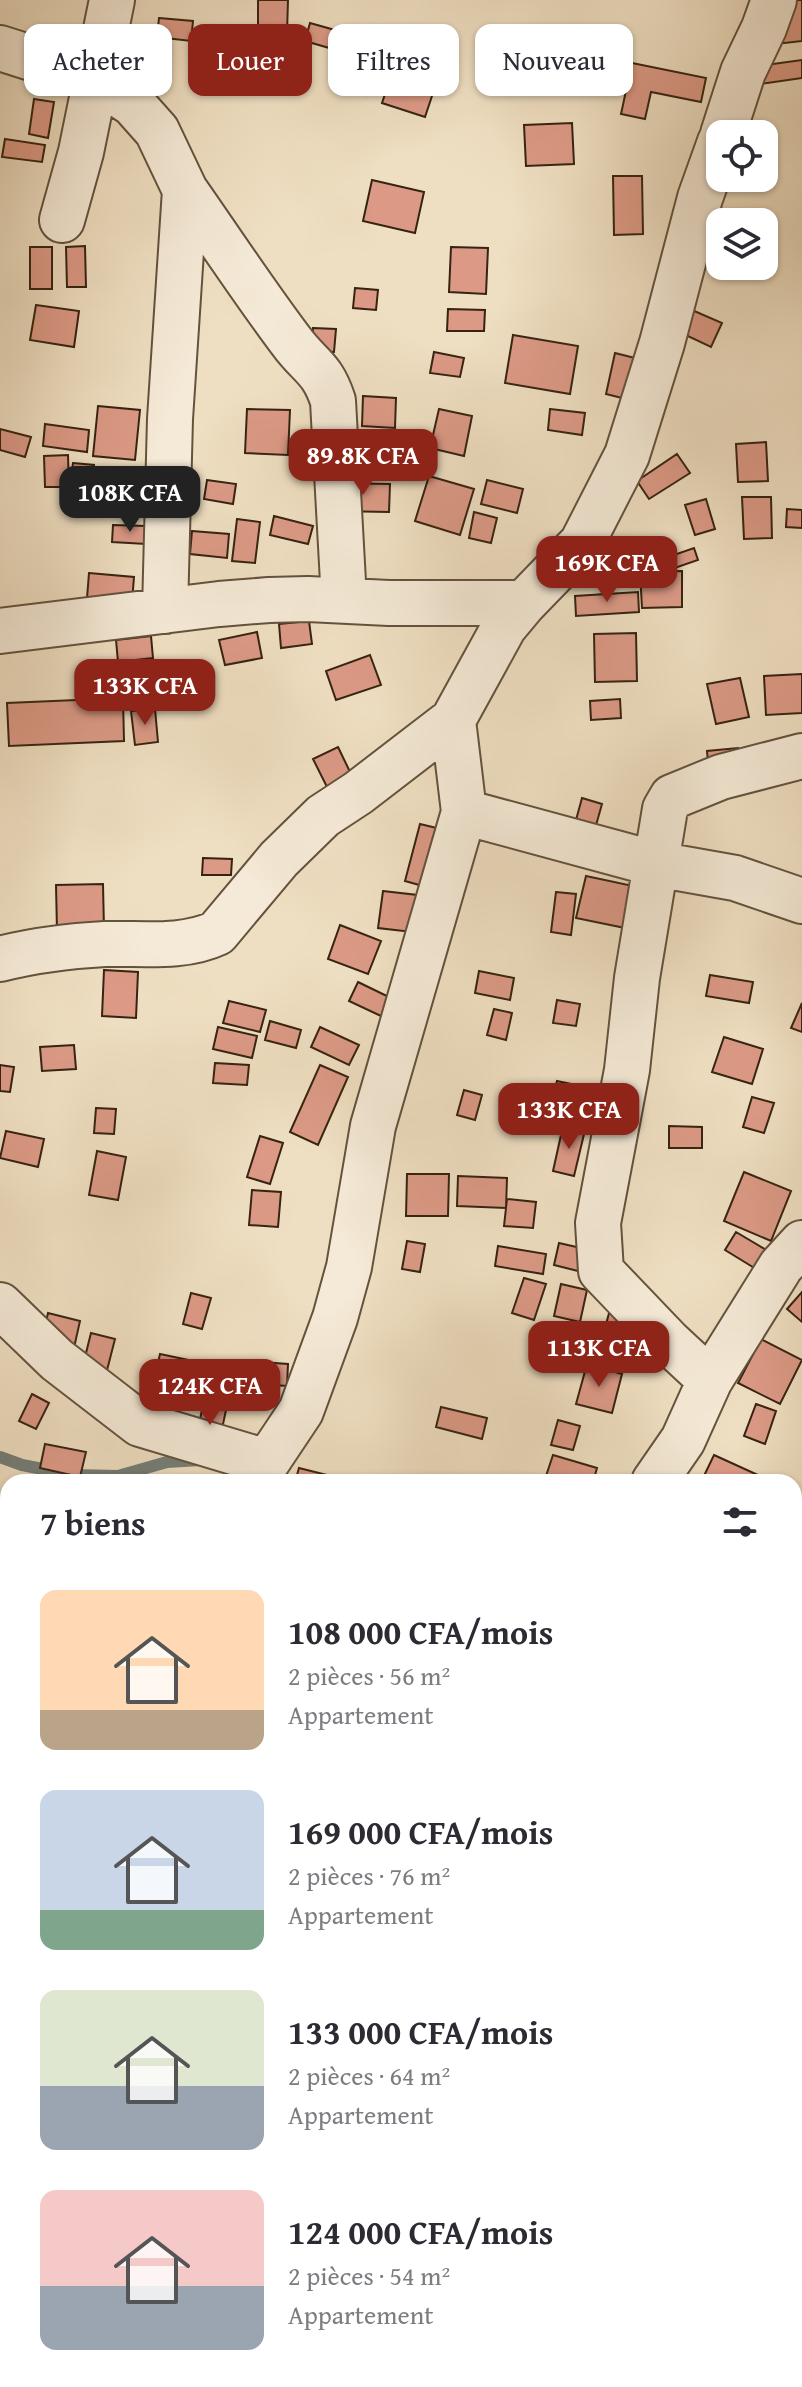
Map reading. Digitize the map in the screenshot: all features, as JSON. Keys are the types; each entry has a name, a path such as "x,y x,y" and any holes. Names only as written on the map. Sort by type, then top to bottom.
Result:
{"street":[{"path":"106,24 112,0"},
{"path":"728,120 743,72 774,0"},
{"path":"0,48 24,56"},
{"path":"62,220 81,152 91,96"},
{"path":"121,96 133,104 157,131 185,190 293,345 319,371 327,384 333,401 344,600"},
{"path":"0,959 39,949 186,942 217,933 279,859 323,816 453,720 504,627 582,543 627,455 662,343 706,181"},
{"path":"165,611 170,419 185,190"},
{"path":"0,631 269,600 524,603"},
{"path":"0,1305 57,1360 140,1424 260,1472 301,1411 335,1318 349,1267 373,1126 464,812 453,720"},
{"path":"710,1380 601,1271 598,1223 627,1070 637,978 665,809 672,797 721,777 802,756"},
{"path":"464,812 656,864 735,878 802,901"},
{"path":"660,1474 683,1440 710,1380 781,1266 802,1243"}],"building":[{"path":"258,0 288,0 287,24 258,24"},
{"path":"771,0 802,0 802,41 776,44"},
{"path":"159,18 193,21 193,24 188,24 188,41 172,39 172,24 158,24"},
{"path":"310,24 328,28 328,48 312,43"},
{"path":"802,60 802,78 754,85 752,67"},
{"path":"633,63 706,78 701,102 651,92 645,119 621,114 625,96 633,96"},
{"path":"384,96 432,96 425,117 382,103"},
{"path":"34,99 54,102 48,138 29,134"},
{"path":"572,123 574,164 526,166 524,125"},
{"path":"5,139 45,145 42,162 2,157"},
{"path":"613,176 642,176 643,234 614,235"},
{"path":"372,180 424,192 415,233 363,221"},
{"path":"85,246 86,287 67,287 66,247"},
{"path":"30,247 52,247 52,289 30,289"},
{"path":"451,247 488,248 486,294 449,292"},
{"path":"355,288 378,290 376,310 353,308"},
{"path":"36,305 79,311 74,347 30,340"},
{"path":"685,307 722,323 711,347 675,330"},
{"path":"448,309 485,310 484,331 447,331"},
{"path":"313,328 336,329 334,352 311,351"},
{"path":"513,335 578,346 570,394 505,383"},
{"path":"434,352 464,358 460,377 430,373"},
{"path":"615,353 635,358 626,399 606,394"},
{"path":"363,396 396,398 395,428 362,426"},
{"path":"98,406 140,410 135,460 93,456"},
{"path":"247,409 290,410 288,455 245,453"},
{"path":"439,409 472,416 464,456 430,448"},
{"path":"550,409 585,413 582,435 548,430"},
{"path":"45,424 89,430 87,452 43,446"},
{"path":"0,429 31,437 25,457 0,450"},
{"path":"399,433 429,444 420,470 390,460"},
{"path":"766,442 768,481 738,482 736,444"},
{"path":"677,454 690,473 649,499 637,481"},
{"path":"68,455 69,487 45,487 44,456"},
{"path":"73,463 94,465 90,498 69,496"},
{"path":"429,476 474,489 460,535 415,521"},
{"path":"207,480 236,484 233,504 204,499"},
{"path":"487,480 523,489 517,513 481,504"},
{"path":"336,483 390,484 389,512 336,511"},
{"path":"742,497 771,497 772,538 744,539"},
{"path":"706,499 715,529 695,535 685,505"},
{"path":"787,509 802,510 802,528 786,527"},
{"path":"474,512 497,518 491,543 469,538"},
{"path":"274,516 313,526 308,544 270,535"},
{"path":"237,519 260,522 255,563 232,561"},
{"path":"113,525 147,526 146,544 112,542"},
{"path":"192,531 229,534 227,558 190,554"},
{"path":"694,548 698,560 669,570 665,558"},
{"path":"682,571 682,607 642,608 640,572"},
{"path":"89,573 134,577 132,602 87,598"},
{"path":"638,592 639,612 576,616 575,596"},
{"path":"309,621 312,644 281,648 279,624"},
{"path":"257,632 262,658 225,665 219,640"},
{"path":"636,633 637,681 595,682 594,634"},
{"path":"151,636 153,658 118,662 116,640"},
{"path":"370,655 381,685 336,700 326,671"},
{"path":"802,674 802,713 766,715 764,676"},
{"path":"740,678 749,717 716,724 707,684"},
{"path":"123,698 124,741 9,746 7,703"},
{"path":"620,699 621,718 591,720 590,701"},
{"path":"155,709 158,742 135,745 131,711"},
{"path":"338,747 352,776 327,787 313,759"},
{"path":"738,748 740,769 709,772 707,751"},
{"path":"582,798 602,804 593,836 573,831"},
{"path":"420,824 445,830 430,888 405,881"},
{"path":"203,858 232,859 231,875 202,875"},
{"path":"586,876 633,886 625,928 576,918"},
{"path":"103,884 104,930 57,931 56,885"},
{"path":"383,891 426,896 421,933 378,928"},
{"path":"556,892 576,894 571,935 551,932"},
{"path":"340,925 381,941 368,974 328,959"},
{"path":"104,970 138,972 136,1018 102,1016"},
{"path":"479,971 514,978 510,1000 475,993"},
{"path":"710,975 753,982 749,1003 706,996"},
{"path":"358,982 393,999 383,1017 349,1001"},
{"path":"557,1000 580,1004 576,1026 553,1023"},
{"path":"229,1001 266,1010 260,1032 223,1023"},
{"path":"802,1003 802,1032 791,1028"},
{"path":"494,1009 512,1013 506,1040 487,1035"},
{"path":"270,1021 301,1030 296,1048 265,1040"},
{"path":"218,1027 257,1036 252,1058 213,1049"},
{"path":"320,1027 359,1045 349,1065 311,1047"},
{"path":"724,1037 763,1049 752,1084 712,1072"},
{"path":"74,1045 76,1069 42,1071 40,1047"},
{"path":"215,1063 249,1065 247,1085 213,1083"},
{"path":"0,1065 14,1067 10,1092 0,1091"},
{"path":"320,1065 348,1077 318,1145 290,1132"},
{"path":"557,1081 581,1086 573,1114 550,1108"},
{"path":"464,1090 482,1095 475,1120 457,1115"},
{"path":"752,1097 774,1103 764,1133 743,1127"},
{"path":"96,1108 116,1109 114,1134 94,1133"},
{"path":"563,1126 585,1130 574,1176 553,1171"},
{"path":"669,1126 702,1127 702,1148 669,1148"},
{"path":"6,1131 44,1139 38,1167 0,1158"},
{"path":"260,1136 283,1143 270,1184 247,1177"},
{"path":"97,1151 126,1157 118,1200 89,1195"},
{"path":"744,1172 791,1191 771,1241 724,1221"},
{"path":"407,1174 449,1174 448,1216 406,1216"},
{"path":"458,1176 507,1178 506,1208 457,1206"},
{"path":"252,1190 281,1192 278,1227 249,1225"},
{"path":"507,1199 536,1202 533,1228 504,1226"},
{"path":"736,1232 768,1251 756,1269 725,1250"},
{"path":"407,1241 425,1244 420,1272 402,1269"},
{"path":"559,1243 603,1253 598,1276 554,1265"},
{"path":"498,1246 546,1254 543,1274 495,1266"},
{"path":"524,1278 546,1284 534,1320 512,1313"},
{"path":"561,1284 587,1290 580,1322 554,1316"},
{"path":"802,1292 802,1322 787,1309"},
{"path":"191,1293 211,1298 202,1329 183,1324"},
{"path":"612,1302 636,1308 625,1349 601,1343"},
{"path":"48,1313 80,1321 71,1361 39,1354"},
{"path":"91,1333 115,1339 105,1378 81,1373"},
{"path":"761,1339 802,1360 780,1404 738,1383"},
{"path":"160,1354 203,1363 198,1386 155,1377"},
{"path":"260,1362 288,1364 287,1386 259,1384"},
{"path":"587,1364 622,1374 612,1413 576,1404"},
{"path":"207,1372 239,1380 233,1400 202,1392"},
{"path":"32,1394 49,1403 36,1429 19,1421"},
{"path":"756,1404 776,1411 765,1444 744,1436"},
{"path":"203,1405 226,1410 218,1448 195,1444"},
{"path":"441,1407 487,1418 482,1439 436,1427"},
{"path":"558,1420 580,1426 573,1450 551,1445"},
{"path":"45,1444 86,1452 81,1474 40,1468"},
{"path":"553,1455 597,1468 595,1474 547,1474"},
{"path":"714,1455 756,1474 705,1474"},
{"path":"299,1468 323,1474 297,1474"}],"waterway":[{"path":"0,1457 22,1465 69,1474"},
{"path":"125,1474 167,1462 200,1460"}]}
